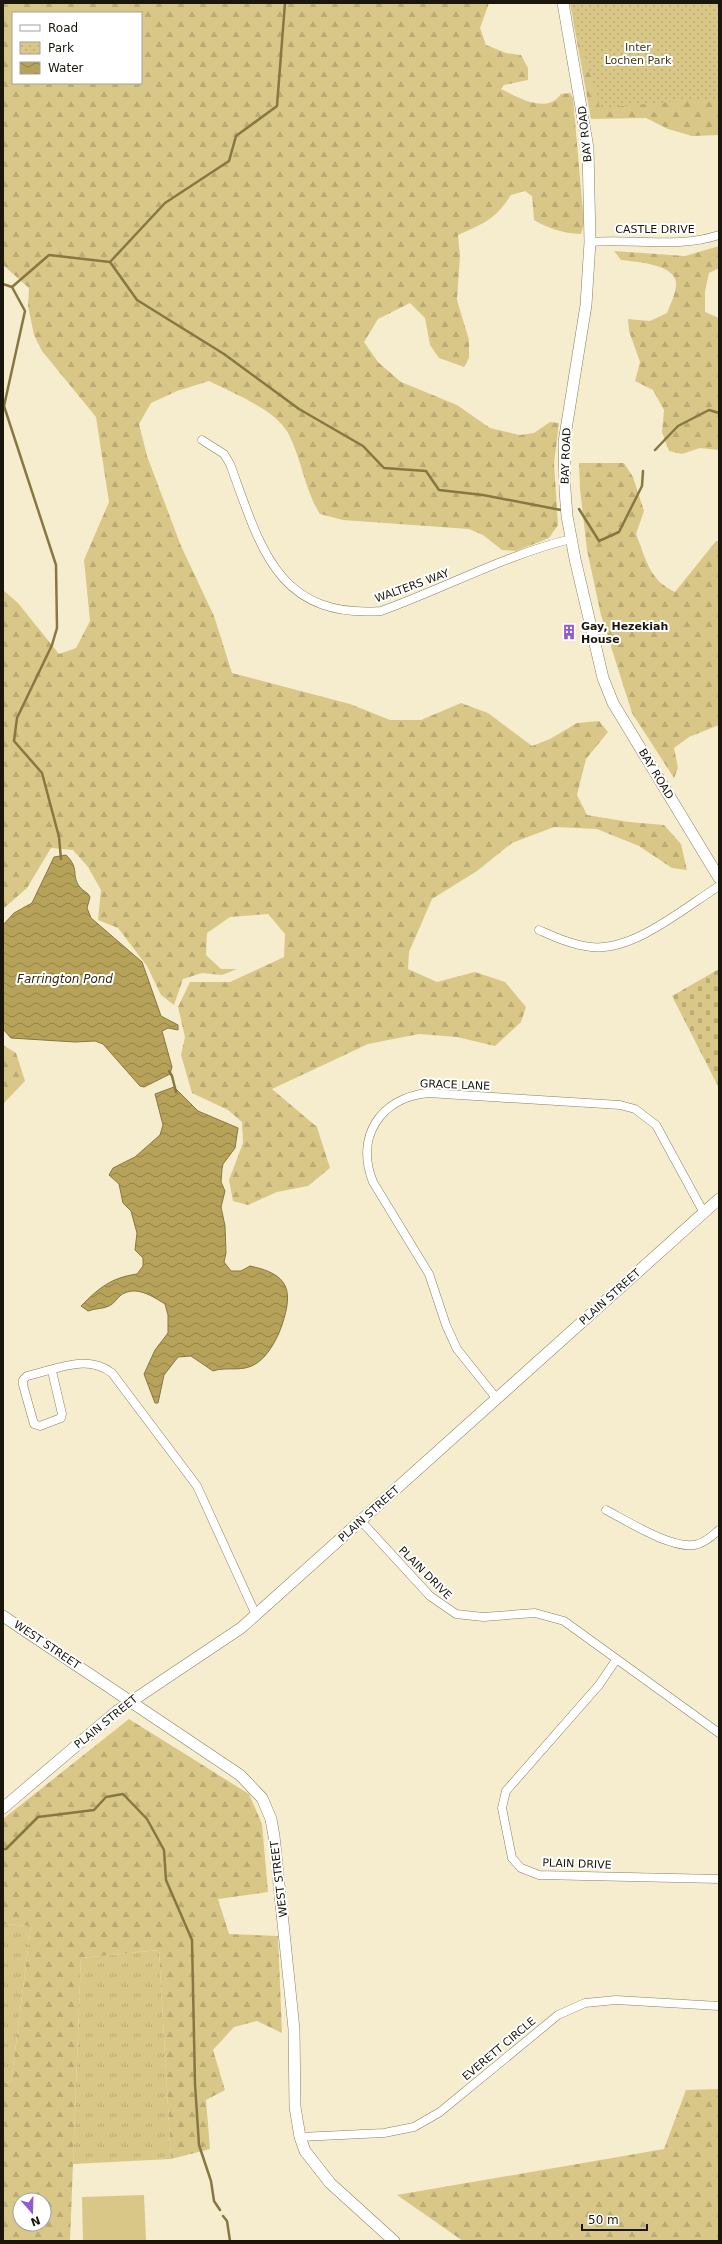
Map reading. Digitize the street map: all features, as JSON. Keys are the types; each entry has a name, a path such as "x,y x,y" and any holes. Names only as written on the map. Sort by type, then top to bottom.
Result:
{"street":[{"name":"BAY ROAD","path":"563,3 588,148 590,242 586,305 564,442 564,490 571,539 603,678 613,703 719,878"},
{"name":"CASTLE DRIVE","path":"590,242 613,240 691,241 719,235"},
{"name":"WALTERS WAY","path":"202,440 224,454 230,464 255,531 269,561 294,590 315,602 340,610 360,612 381,611 545,545 571,539"},
{"path":"539,930 582,946 605,948 617,946 639,937 719,886"},
{"name":"GRACE LANE","path":"497,1399 457,1349 446,1325 426,1268 373,1182 369,1172 367,1161 369,1139 375,1124 386,1110 405,1098 428,1093 620,1106 635,1109 656,1125 704,1212"},
{"name":"PLAIN STREET","path":"3,1808 131,1700 228,1638 256,1615 719,1199"},
{"path":"52,1371 62,1416 58,1421 36,1425 32,1421 23,1380 27,1376 52,1371 71,1364 99,1365 112,1373 197,1486 256,1615"},
{"path":"606,1510 669,1541 686,1546 698,1544 719,1530"},
{"name":"PLAIN DRIVE","path":"361,1521 430,1596 448,1611 469,1617 525,1613 550,1616 574,1628 616,1660 719,1733"},
{"name":"WEST STREET","path":"3,1616 131,1700 240,1775 256,1789 267,1808 274,1836 287,1946 294,2029 295,2107 300,2137 305,2151 330,2183 394,2241"},
{"name":"PLAIN DRIVE","path":"616,1660 599,1685 506,1792 502,1808 514,1862 529,1872 543,1875 719,1879"},
{"name":"EVERETT CIRCLE","path":"300,2137 384,2133 414,2127 440,2112 558,2015 585,2003 616,2000 719,2006"}],"green space":[{"path":"3,3 489,3 480,28 486,45 506,53 521,55 528,68 528,80 504,85 501,89 524,100 540,104 555,100 561,94 570,93 573,98 584,223 581,234 556,230 534,220 532,196 525,191 511,195 494,216 482,224 458,235 460,256 457,300 469,340 469,358 464,367 439,358 430,345 425,318 410,303 378,319 364,342 378,362 401,382 457,405 490,428 520,435 534,433 550,422 559,423 554,463 558,525 549,538 516,551 502,550 483,535 469,529 343,520 320,514 310,494 293,443 282,425 274,417 253,403 209,381 177,391 151,403 139,424 147,456 181,546 214,616 232,673 350,704 390,720 421,720 461,703 488,713 532,746 550,739 577,723 599,721 608,732 586,759 577,795 587,815 629,822 664,825 681,844 687,870 672,868 639,846 597,829 554,827 512,843 477,871 432,899 409,952 408,969 437,982 475,972 505,982 526,1007 521,1022 495,1046 457,1037 419,1034 368,1044 272,1089 317,1127 330,1168 308,1186 277,1192 248,1205 233,1201 229,1180 243,1143 242,1122 228,1110 192,1093 181,1055 185,1037 178,1007 190,982 230,982 284,957 285,934 268,914 230,917 207,933 206,955 221,969 237,969 222,975 202,973 183,979 174,1005 161,995 147,966 118,928 98,920 101,890 88,867 73,850 51,848 27,888 3,909 3,590 18,603 59,654 76,648 90,621 84,560 109,502 96,417 42,351 34,335 28,306 29,288 3,265"},
{"name":"Inter Lochen Park","path":"570,3 719,3 719,135 692,136 668,129 646,118 591,119"},
{"name":"Inter Lochen Park","path":"573,3 719,3 719,98 600,108 584,51 575,31"},
{"path":"719,246 719,268 709,273 705,291 705,312 719,318 719,450 700,448 682,454 669,451 662,432 664,410 653,390 635,381 640,362 629,331 628,319 650,321 667,313 674,296 676,286 675,279 671,273 664,269 646,263 621,260 614,251 685,256"},
{"path":"579,463 624,463 633,477 644,511 636,534 650,568 659,581 666,587 675,592 716,541 719,541 719,725 689,737 674,748 678,768 674,778 632,713 601,615 587,550 580,489"},
{"path":"719,969 719,1088 672,996"},
{"path":"3,1045 16,1053 25,1081 3,1104"},
{"path":"129,1719 249,1794 262,1824 268,1892 218,1899 229,1934 278,1936 282,2033 257,2021 234,2027 213,2050 225,2090 206,2100 210,2149 171,2159 159,1950 81,1958 70,2241 3,2241 3,2082 11,2083 31,1926 3,1924 3,1819"},
{"path":"3,1924 31,1926 11,2083 3,2082"},
{"path":"159,1950 171,2159 73,2164 81,1958"},
{"path":"719,2089 719,2241 463,2241 397,2195 664,2149 686,2090"},
{"path":"144,2195 146,2241 83,2241 82,2197"}],"water":[{"name":"Farrington Pond","path":"66,855 73,864 79,886 90,897 87,908 91,918 142,962 161,1016 178,1025 178,1030 168,1028 162,1031 172,1067 170,1074 144,1087 140,1086 103,1044 95,1041 75,1042 11,1038 3,1029 3,925 14,913 32,903 54,857"},
{"path":"174,1087 198,1111 238,1128 235,1148 223,1164 222,1169 221,1182 225,1191 221,1207 225,1226 226,1253 224,1262 231,1271 241,1271 250,1266 263,1269 273,1274 285,1285 287,1302 282,1325 269,1351 261,1360 246,1368 213,1371 191,1356 178,1357 164,1375 158,1403 155,1403 144,1374 155,1350 168,1333 168,1315 165,1304 144,1293 132,1291 121,1295 107,1307 88,1311 81,1306 106,1284 120,1278 137,1274 143,1266 143,1258 135,1250 137,1233 131,1211 123,1203 119,1184 109,1175 113,1168 135,1157 160,1135 163,1125 155,1094"}],"waterway":[{"path":"12,287 49,255 110,262 165,203 229,161 236,136 277,106 285,3"},
{"path":"110,262 137,300 224,354 299,409 363,446 384,468 426,471 439,490 483,495 561,510"},
{"path":"3,284 12,287"},
{"path":"12,287 25,311 4,406 56,565 57,628 52,645 17,718 14,741 42,773 59,837 61,859"},
{"path":"655,450 678,426 709,410 719,413"},
{"path":"579,509 599,541 619,532 642,486 643,471"},
{"path":"169,1071 172,1076 176,1092"},
{"path":"3,1849 6,1849 38,1817 94,1810 106,1797 123,1794 147,1819 164,1850 166,1880 192,1940 195,2084 199,2145 211,2181 214,2201 220,2210"},
{"path":"223,2216 227,2221 230,2241"}],"place":[{"name":"Gay, Hezekiah House","path":"569,632"}]}
